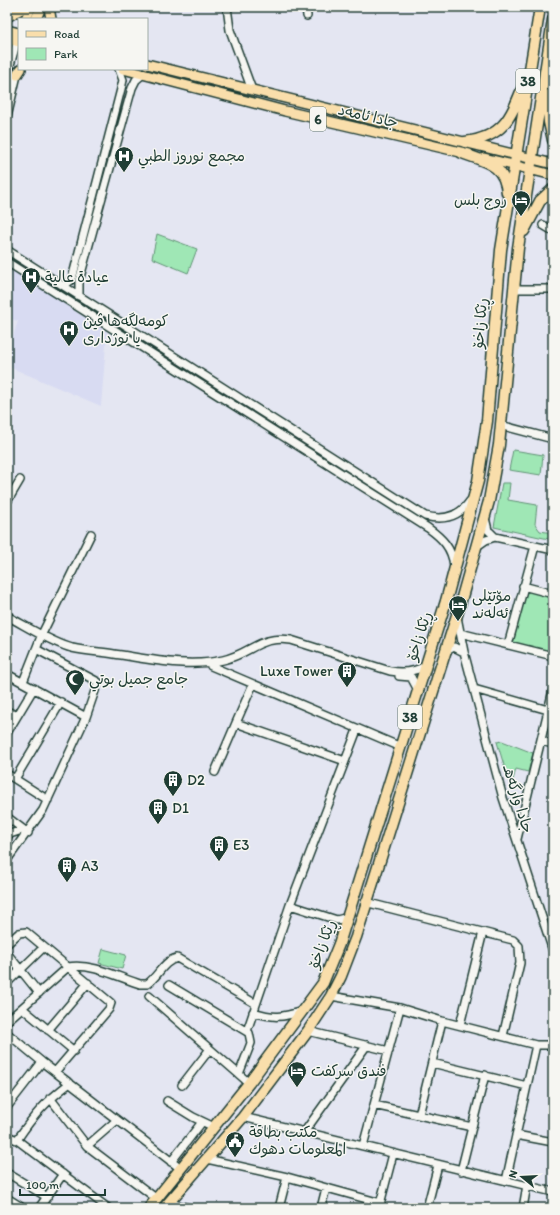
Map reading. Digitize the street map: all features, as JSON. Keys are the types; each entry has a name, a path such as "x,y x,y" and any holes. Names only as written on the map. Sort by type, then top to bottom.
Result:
{"highway":[{"name":"ڕێکا زاخۆ","path":"149,1208 249,1083 323,983 344,930 454,572 478,481 487,421 500,250 540,7"},
{"name":"ڕێکا زاخۆ","path":"166,1205 243,1117 308,1031 331,996 341,976 356,937 457,615 485,516 499,445 518,248 553,20"},
{"path":"465,142 488,136 502,128 511,114 531,62"},
{"path":"547,65 547,107 553,140"},
{"path":"462,153 491,165 502,172 506,186 507,212"},
{"path":"518,248 534,211 546,194 553,188"},
{"path":"390,783 393,789 402,787"},
{"path":"383,803 387,800 392,800 396,806"}],"main road":[{"path":"7,17 25,7"},
{"path":"26,18 31,7"},
{"path":"36,18 41,7"},
{"path":"49,7 51,18"},
{"path":"7,30 18,38"},
{"path":"7,39 18,38"},
{"name":"جادا ئامەد","path":"148,64 553,164"},
{"name":"جادا ئامەد","path":"127,70 292,112 531,168 553,175"}],"street":[{"path":"306,7 307,16"},
{"path":"228,9 230,30 252,90"},
{"path":"7,75 18,38"},
{"path":"7,117 19,70"},
{"path":"79,296 75,280 122,80 119,70"},
{"path":"64,286 75,280 134,84 143,74"},
{"path":"122,80 130,78 134,84"},
{"path":"543,225 553,231"},
{"path":"7,250 312,443 394,502 439,536 448,546 453,558 454,572"},
{"path":"7,262 305,450 394,502 425,516 436,519 451,517 465,509 474,496"},
{"path":"513,289 553,289"},
{"path":"100,320 105,312"},
{"path":"182,372 188,364"},
{"path":"224,399 229,391"},
{"path":"500,425 553,439"},
{"path":"305,450 312,443"},
{"path":"7,502 20,480"},
{"path":"485,516 488,530 495,537 553,550"},
{"path":"23,682 42,635 90,534"},
{"path":"475,549 482,542 495,537"},
{"path":"508,644 535,546"},
{"path":"523,586 553,594"},
{"name":"جادا وارگه‌هـ","path":"457,615 464,652 503,798 553,951"},
{"path":"7,616 74,652 171,666 211,666 225,664 261,647 281,642 293,644 392,675 407,676 412,679 418,691"},
{"path":"7,619 72,648 169,661 196,662 224,660 244,652 260,642 279,638 291,640 397,672 414,670 426,665"},
{"path":"460,633 553,656"},
{"path":"445,652 454,647 464,652"},
{"path":"7,860 48,800 86,716 98,682 36,649"},
{"path":"211,666 357,730 401,747"},
{"path":"412,679 416,674 414,670"},
{"path":"7,674 86,716"},
{"path":"215,772 253,684"},
{"path":"7,733 34,688"},
{"path":"474,690 548,710"},
{"path":"517,839 553,690"},
{"path":"16,780 61,702"},
{"path":"7,711 17,716"},
{"path":"236,722 345,761"},
{"path":"247,1031 290,905 357,730"},
{"path":"541,741 553,744"},
{"path":"7,774 48,800"},
{"path":"7,817 25,832"},
{"path":"7,836 25,832"},
{"path":"366,902 513,940 519,946 520,963 503,1036"},
{"path":"290,905 337,920 348,917"},
{"path":"337,920 344,930"},
{"path":"7,944 22,932 26,932 109,1001 112,1006 55,1072"},
{"path":"460,1025 483,932"},
{"path":"7,983 44,947"},
{"path":"7,953 40,993"},
{"path":"7,1021 68,967 75,966 94,969 140,984 147,984 166,964 172,959 177,958 256,1004"},
{"path":"48,1030 88,983"},
{"path":"169,985 247,1031 251,1036 251,1043 239,1074"},
{"path":"149,996 249,1083"},
{"path":"331,996 400,1008 442,1021 536,1045 553,1045"},
{"path":"22,1008 74,1051"},
{"path":"363,1146 400,1008"},
{"path":"253,1012 270,1018 286,1017 302,1011"},
{"path":"419,1115 442,1021"},
{"path":"308,1031 389,1051"},
{"path":"7,1033 42,1062 181,1169"},
{"path":"305,1131 367,1045"},
{"path":"506,1181 536,1045"},
{"path":"182,1085 210,1049"},
{"path":"7,1107 42,1062"},
{"path":"432,1063 527,1086"},
{"path":"461,1171 485,1076"},
{"path":"17,1140 37,1111 50,1098 70,1083"},
{"path":"50,1098 87,1146 157,1198"},
{"path":"167,1101 202,1122 214,1127"},
{"path":"374,1105 472,1127"},
{"path":"243,1117 305,1131 461,1171 553,1192"},
{"path":"87,1146 117,1120"},
{"path":"171,1162 202,1122"},
{"path":"516,1134 553,1142"},
{"path":"7,1136 17,1140 108,1208"},
{"path":"207,1159 287,1177 380,1205 393,1154"},
{"path":"427,1208 438,1165"},
{"path":"7,1173 47,1197"},
{"path":"39,1208 63,1174"},
{"path":"279,1208 287,1177"},
{"path":"522,1208 527,1185"},
{"path":"321,1208 326,1188"},
{"path":"7,1198 23,1208"},
{"path":"166,1205 190,1208"}],"shaded area":[{"path":"7,267 107,332 101,406 7,366 7,356 18,321 7,318"}],"green space":[{"path":"157,234 197,249 188,273 152,258"},
{"path":"513,450 543,455 541,475 509,470"},
{"path":"502,483 510,483 508,500 537,505 535,524 540,531 553,533 553,540 494,527"},
{"path":"523,586 553,594 553,656 508,645"},
{"path":"502,741 533,753 528,772 516,769 513,780 509,782 497,742"},
{"path":"103,949 126,955 122,969 99,963"}],"place":[{"name":"مجمع نوروز الطبي","path":"124,173"},
{"name":"روج بلس","path":"521,217"},
{"name":"عيادة عالية","path":"31,294"},
{"name":"کومەلگەها ڤین یا نوژداری","path":"69,347"},
{"name":"مۆتێلی ئەلەند","path":"458,622"},
{"name":"Luxe Tower","path":"347,688"},
{"name":"جامع جميل بوتي","path":"75,696"},
{"name":"D2","path":"173,797"},
{"name":"D1","path":"158,825"},
{"name":"E3","path":"219,862"},
{"name":"A3","path":"67,883"},
{"name":"فندق سركفت","path":"297,1088"},
{"name":"مكتب بطاقة المعلومات دهوك","path":"235,1158"}]}
